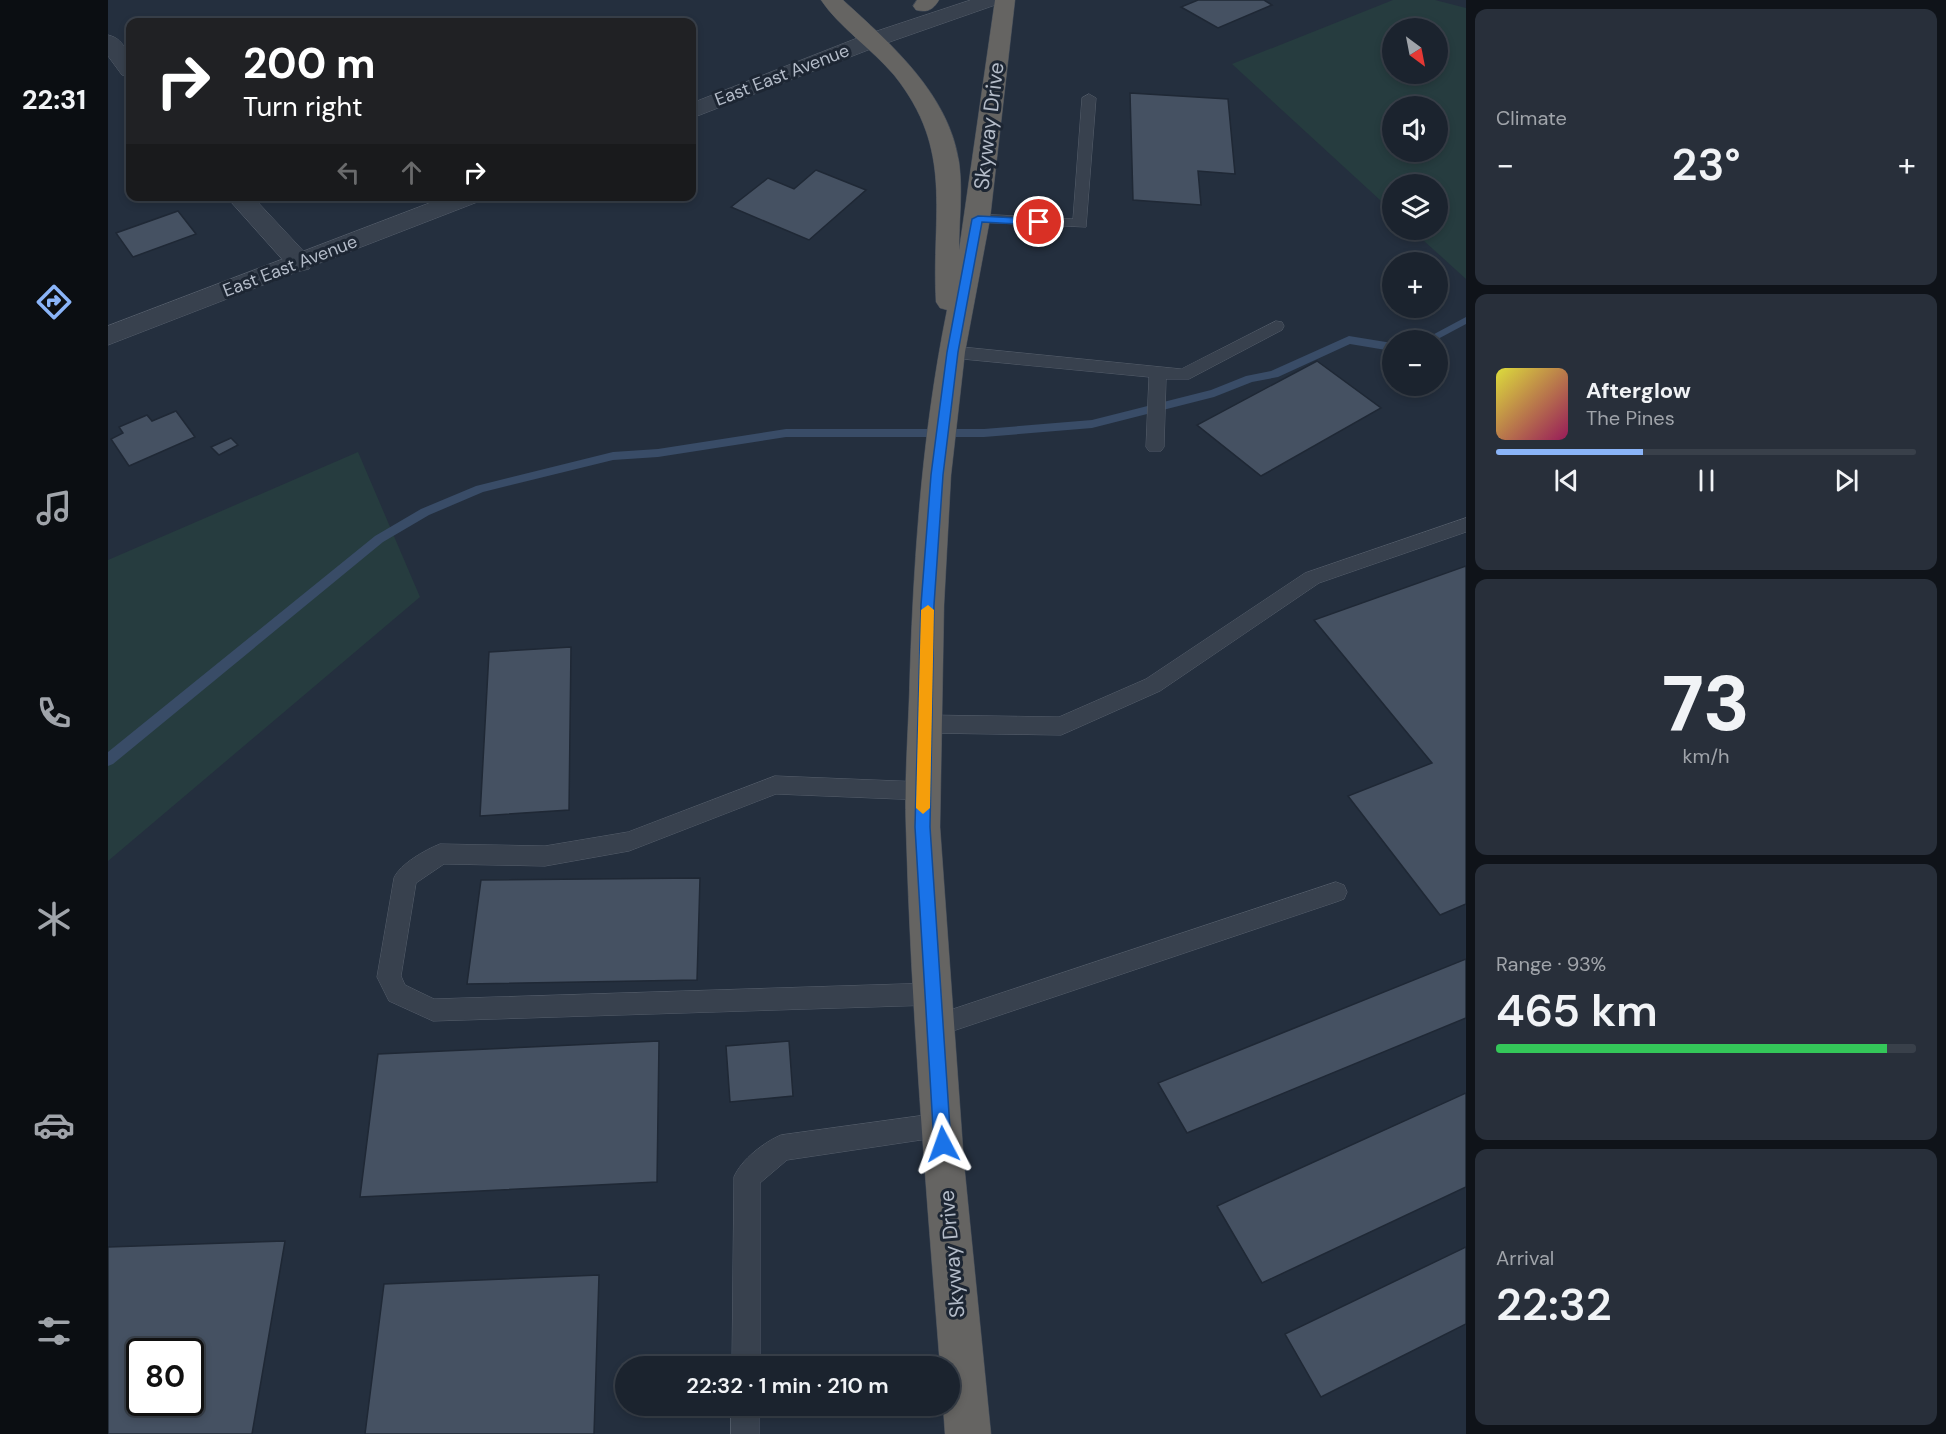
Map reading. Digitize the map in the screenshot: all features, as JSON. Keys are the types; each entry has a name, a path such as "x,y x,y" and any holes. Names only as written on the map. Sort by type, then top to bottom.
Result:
{"highway":[{"path":"831,0 873,39 916,88 945,150 949,186 947,257 952,352"},
{"name":"Skyway Drive","path":"968,1434 941,1125 923,827 923,791 928,605 933,534 952,352 978,219 1005,0"}],"street":[{"name":"East East Avenue","path":"696,109 873,39 991,0"},
{"name":"East East Avenue","path":"873,39 930,2"},
{"path":"108,41 126,65"},
{"path":"243,201 300,263"},
{"name":"East East Avenue","path":"108,336 458,201"}],"lane":[{"path":"978,219 1080,224 1089,98"},
{"path":"952,352 1183,375 1276,326"},
{"path":"1155,447 1158,372"},
{"path":"925,724 1061,726 1153,686 1312,578 1466,525"},
{"path":"923,791 775,785 629,841 545,856 440,855 405,878 389,977 397,993 433,1010 934,1010 1336,892"},
{"path":"746,1356 747,1177 781,1148 941,1125"},
{"path":"745,1434 746,1416"}],"green space":[{"path":"1393,0 1435,0 1466,8 1466,279 1448,263 1448,252 1436,252 1423,240 1448,240 1448,174 1382,174 1382,202 1232,64"},
{"path":"358,452 420,597 108,861 108,560"}],"building":[{"path":"1198,0 1264,0 1272,5 1218,28 1181,7"},
{"path":"1130,93 1228,99 1235,174 1198,171 1201,205 1133,200"},
{"path":"816,170 866,190 809,240 731,207 768,178 794,189"},
{"path":"178,211 196,234 133,257 116,233"},
{"path":"1317,361 1381,408 1261,476 1197,425"},
{"path":"176,411 195,437 129,466 111,439 123,433 119,427 147,415 152,421"},
{"path":"231,438 238,445 219,455 211,447"},
{"path":"1466,566 1466,904 1440,915 1348,796 1432,763 1314,620"},
{"path":"571,647 569,810 480,816 489,652"},
{"path":"700,878 697,980 467,984 481,880"},
{"path":"1466,959 1466,1018 1187,1133 1158,1083"},
{"path":"659,1041 657,1182 360,1197 378,1054"},
{"path":"789,1041 793,1096 730,1102 726,1046"},
{"path":"1466,1093 1466,1187 1262,1283 1217,1206"},
{"path":"285,1241 252,1434 108,1434 108,1247"},
{"path":"1466,1247 1466,1324 1321,1397 1285,1334"},
{"path":"599,1275 594,1434 365,1434 384,1284"}],"waterway":[{"path":"1447,330 1466,320"},
{"path":"108,760 379,539 425,512 480,489 613,456 658,453 786,433 984,433 1092,424 1214,393 1250,379 1274,374 1349,340 1382,345"}],"slow traffic":[{"path":"923,808 928,610"}],"route":[{"path":"943,1144 923,827 928,605 937,475 952,352 978,219 1039,222"}]}
